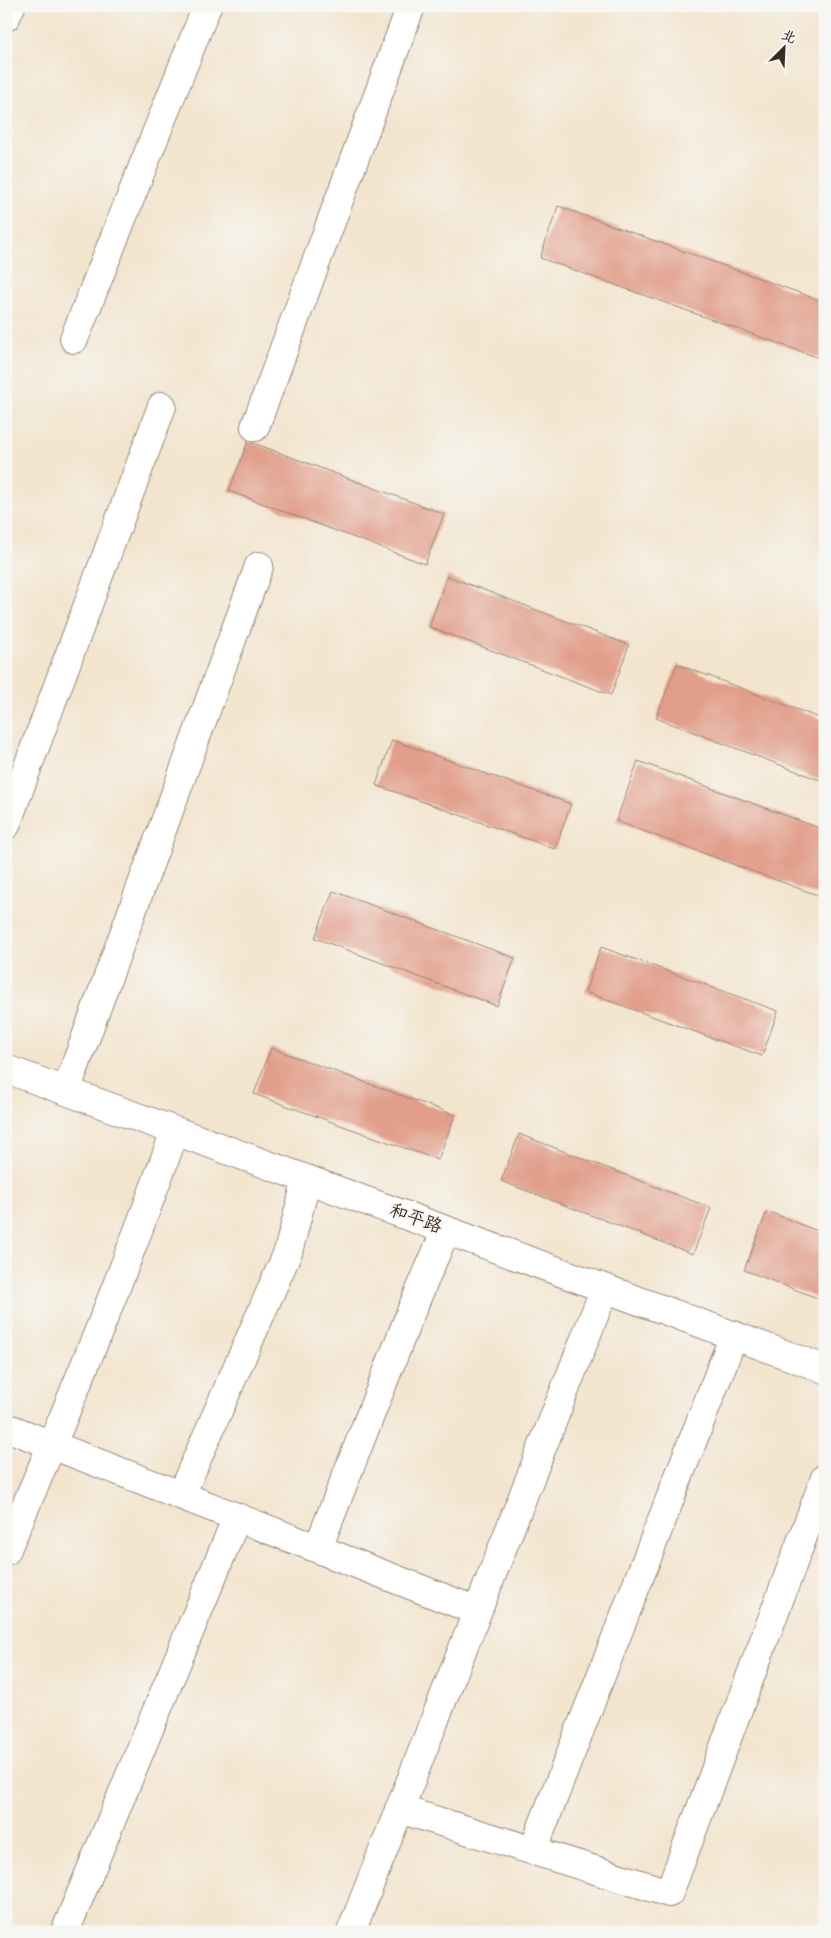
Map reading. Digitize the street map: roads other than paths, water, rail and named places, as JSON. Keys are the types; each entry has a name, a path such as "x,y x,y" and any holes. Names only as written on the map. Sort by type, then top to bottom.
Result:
{"street":[{"path":"6,16 10,6"},
{"path":"255,427 411,6"},
{"path":"74,339 203,8"},
{"path":"6,825 162,406"},
{"path":"66,1091 259,566"},
{"name":"和平路","path":"6,1069 825,1368"},
{"path":"6,1550 53,1445 144,1217 175,1131"},
{"path":"181,1495 288,1252 307,1179"},
{"path":"318,1548 412,1310 446,1230"},
{"path":"351,1932 605,1288"},
{"path":"533,1850 734,1335"},
{"path":"6,1427 478,1610"},
{"path":"399,1809 669,1892 825,1478"},
{"path":"65,1932 237,1516"}]}
